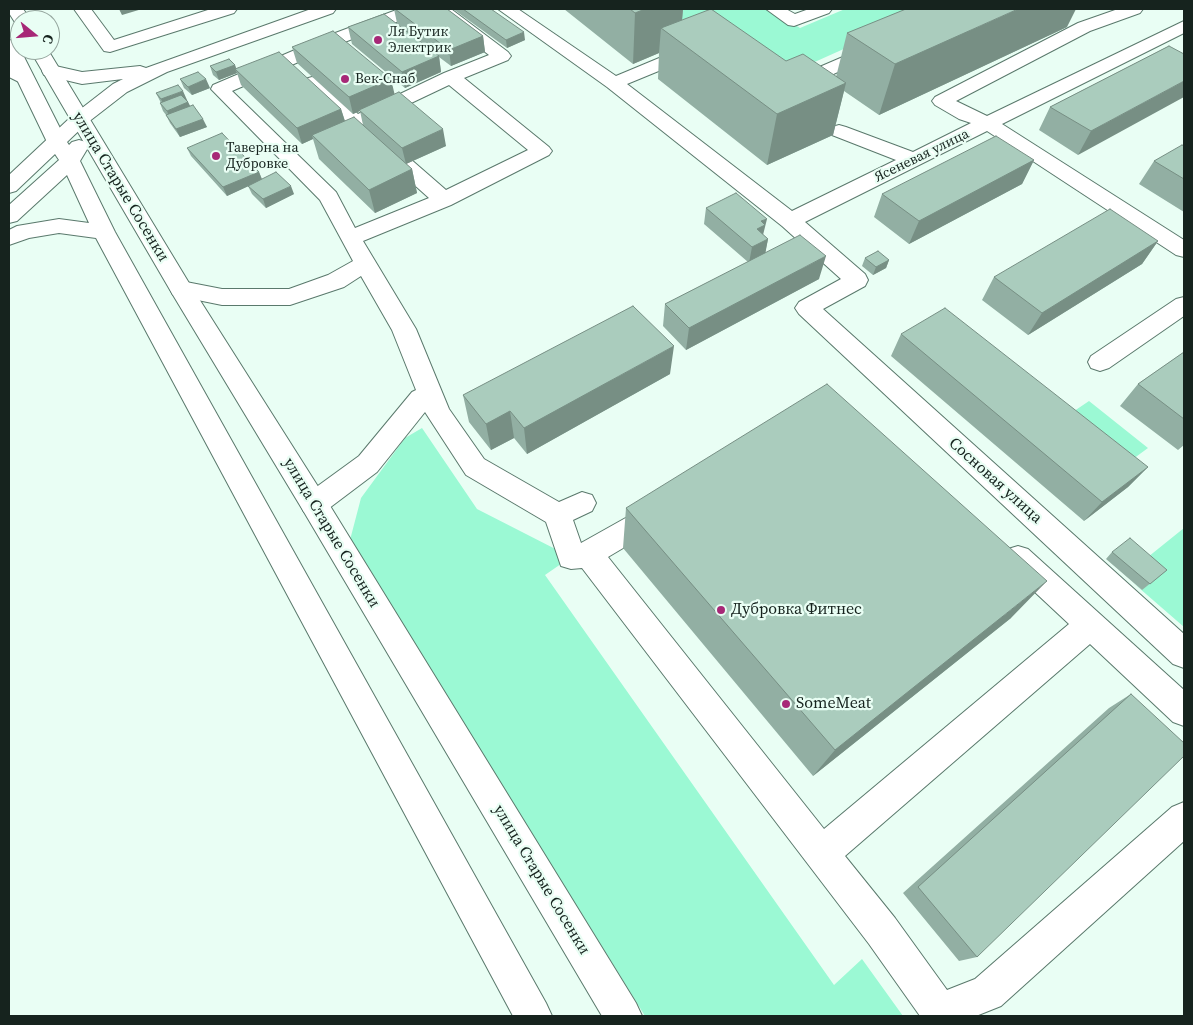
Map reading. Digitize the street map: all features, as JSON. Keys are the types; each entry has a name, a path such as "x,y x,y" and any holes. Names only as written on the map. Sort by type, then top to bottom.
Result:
{"street":[{"path":"82,9 110,47 228,9"},
{"path":"9,186 57,142 84,126 120,88 161,68 304,13 326,9"},
{"path":"414,9 336,39 220,89 329,198 350,238 404,329 438,413 475,468 570,509 572,557 588,554 678,501"},
{"path":"356,122 451,77 502,56 440,9"},
{"path":"507,9 614,83 790,220"},
{"path":"775,9 794,21 823,9"},
{"path":"1082,11 1104,14 1134,9"},
{"path":"304,13 336,39"},
{"path":"1104,14 1173,52"},
{"path":"1104,14 1084,27 942,100 966,115 988,123 1184,250"},
{"name":"Ясеневая улица","path":"790,220 1184,26"},
{"path":"614,83 708,44 694,34"},
{"path":"777,93 886,44"},
{"name":"улица Старые Сосенки","path":"9,45 17,74 70,161 104,232 533,1016"},
{"name":"улица Старые Сосенки","path":"45,60 181,290 314,504 623,1016"},
{"path":"286,60 444,200"},
{"path":"51,71 82,78 161,68"},
{"path":"350,238 444,200 542,151 451,77"},
{"path":"9,216 70,161 84,126"},
{"path":"839,131 914,160"},
{"name":"Сосновая улица","path":"790,220 857,280 806,308 1184,654"},
{"path":"9,238 25,231 59,226 104,232"},
{"path":"181,290 222,297 290,297 336,281 366,264"},
{"path":"1100,362 1184,306"},
{"path":"314,504 368,464 421,399 430,395"},
{"path":"1003,544 1092,624 1184,711"},
{"path":"588,554 882,931 945,1016 960,1004 988,993 1184,819"},
{"path":"822,854 1092,624"}],"green space":[{"path":"667,9 770,9 800,28 845,9 933,9 770,82"},
{"path":"1089,401 1148,448 1118,470 1058,422"},
{"path":"422,428 477,509 571,557 545,575 834,985 862,959 903,1016 645,1016 350,540 361,498 405,438"},
{"path":"1184,528 1184,627 1131,581 1142,590 1143,561"}],"building":[{"path":"395,9 447,9 483,36 449,50"},
{"path":"463,9 491,9 524,32 506,40"},
{"path":"630,9 645,9 635,13"},
{"path":"711,9 786,61 803,54 846,83 777,114 661,28"},
{"path":"906,9 1018,9 895,64 847,33"},
{"path":"384,14 439,56 402,72 348,27"},
{"path":"333,31 391,79 349,97 292,47"},
{"path":"1169,46 1184,54 1184,81 1091,131 1050,107"},
{"path":"279,52 341,109 297,128 235,69"},
{"path":"229,59 235,65 216,72 210,66"},
{"path":"198,72 206,79 188,87 180,79"},
{"path":"178,85 183,91 161,99 156,93"},
{"path":"399,92 443,129 402,148 359,110"},
{"path":"181,95 188,102 167,111 160,103"},
{"path":"193,105 203,119 176,129 166,115"},
{"path":"354,117 412,169 369,190 312,135"},
{"path":"222,133 259,172 223,187 187,148"},
{"path":"996,136 1034,160 919,221 882,194"},
{"path":"1182,145 1184,146 1184,179 1154,161"},
{"path":"276,172 291,186 263,199 248,186"},
{"path":"736,193 767,219 761,221 765,225 757,229 768,239 752,247 706,208"},
{"path":"1110,209 1158,241 1042,313 994,277"},
{"path":"800,235 826,256 689,328 665,304"},
{"path":"878,251 889,260 876,267 865,258"},
{"path":"633,306 674,346 524,428 510,411 486,424 463,395"},
{"path":"945,308 1148,467 1102,502 901,334"},
{"path":"1184,352 1184,419 1138,384"},
{"path":"827,384 1047,581 835,750 626,508"},
{"path":"1130,538 1167,570 1150,584 1112,552"},
{"path":"1131,694 1184,743 1184,756 977,957 918,887"}],"place":[{"name":"Ля Бутик Электрик","path":"378,40"},
{"name":"Век-Снаб","path":"345,79"},
{"name":"Таверна на Дубровке","path":"216,156"},
{"name":"Дубровка Фитнес","path":"721,610"},
{"name":"SomeMeat","path":"786,704"}]}
